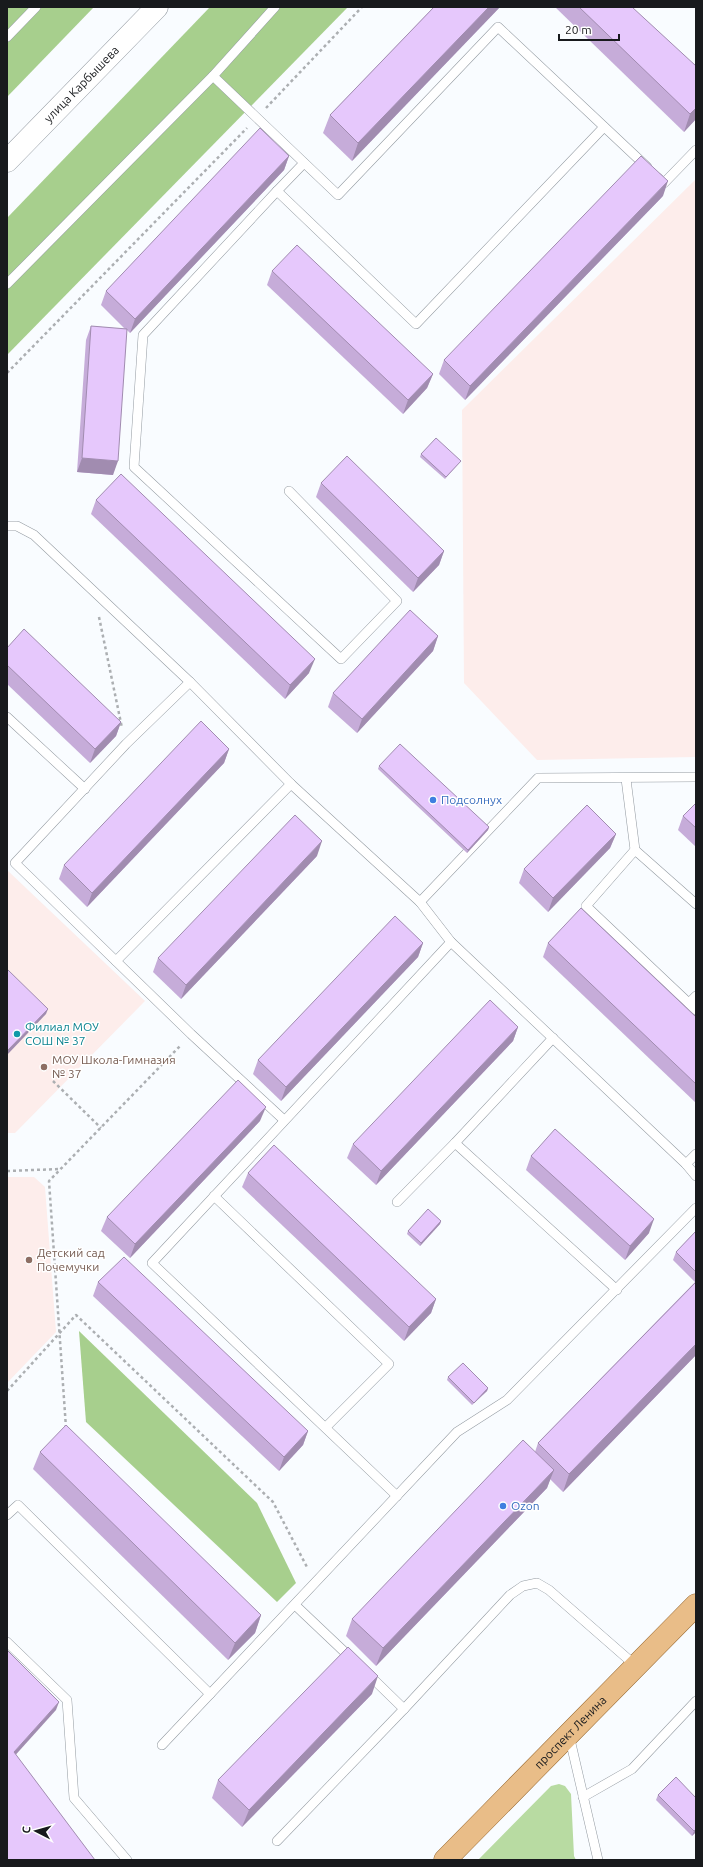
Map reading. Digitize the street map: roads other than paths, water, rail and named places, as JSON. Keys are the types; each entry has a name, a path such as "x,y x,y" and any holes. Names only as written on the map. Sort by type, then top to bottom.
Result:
{"main road":[{"name":"проспект Ленина","path":"445,1860 696,1605"}],"street":[{"name":"улица Карбышева","path":"7,161 157,7"}],"lane":[{"path":"7,37 36,7"},
{"path":"7,284 212,76 275,7"},
{"path":"212,76 338,195 498,27 664,183 696,150"},
{"path":"277,191 416,324 604,127"},
{"path":"289,491 397,600 341,659 134,467 143,335 304,163"},
{"path":"7,526 17,526 34,535 94,590 190,682 291,784 420,902 451,942 686,1164 696,1176"},
{"path":"190,682 126,744 85,790 15,863 192,1034 284,1120"},
{"path":"7,717 85,790"},
{"path":"420,902 538,778 696,778"},
{"path":"626,779 635,850 696,904"},
{"path":"116,961 291,784"},
{"path":"635,850 586,906 696,1010"},
{"path":"397,1496 152,1263 451,942"},
{"path":"689,1003 696,996"},
{"path":"397,1202 554,1038"},
{"path":"455,1143 617,1290"},
{"path":"686,1164 696,1154"},
{"path":"214,1196 389,1364 326,1428"},
{"path":"162,1745 457,1432 507,1400 617,1290 696,1208"},
{"path":"7,1514 18,1505 210,1694"},
{"path":"277,1841 404,1709 510,1594 522,1586 537,1583 549,1590 636,1666"},
{"path":"295,1605 404,1709"},
{"path":"7,1642 67,1700 74,1798 127,1860"},
{"path":"583,1797 632,1769 696,1701"},
{"path":"569,1734 598,1860"}],"place":[{"name":"Подсолнух","path":"433,800"},
{"name":"Филиал МОУ СОШ № 37","path":"17,1034"},
{"name":"МОУ Школа-Гимназия № 37","path":"44,1067"},
{"name":"Детский сад Почемучки","path":"29,1260"},
{"name":"Ozon","path":"503,1506"}]}
